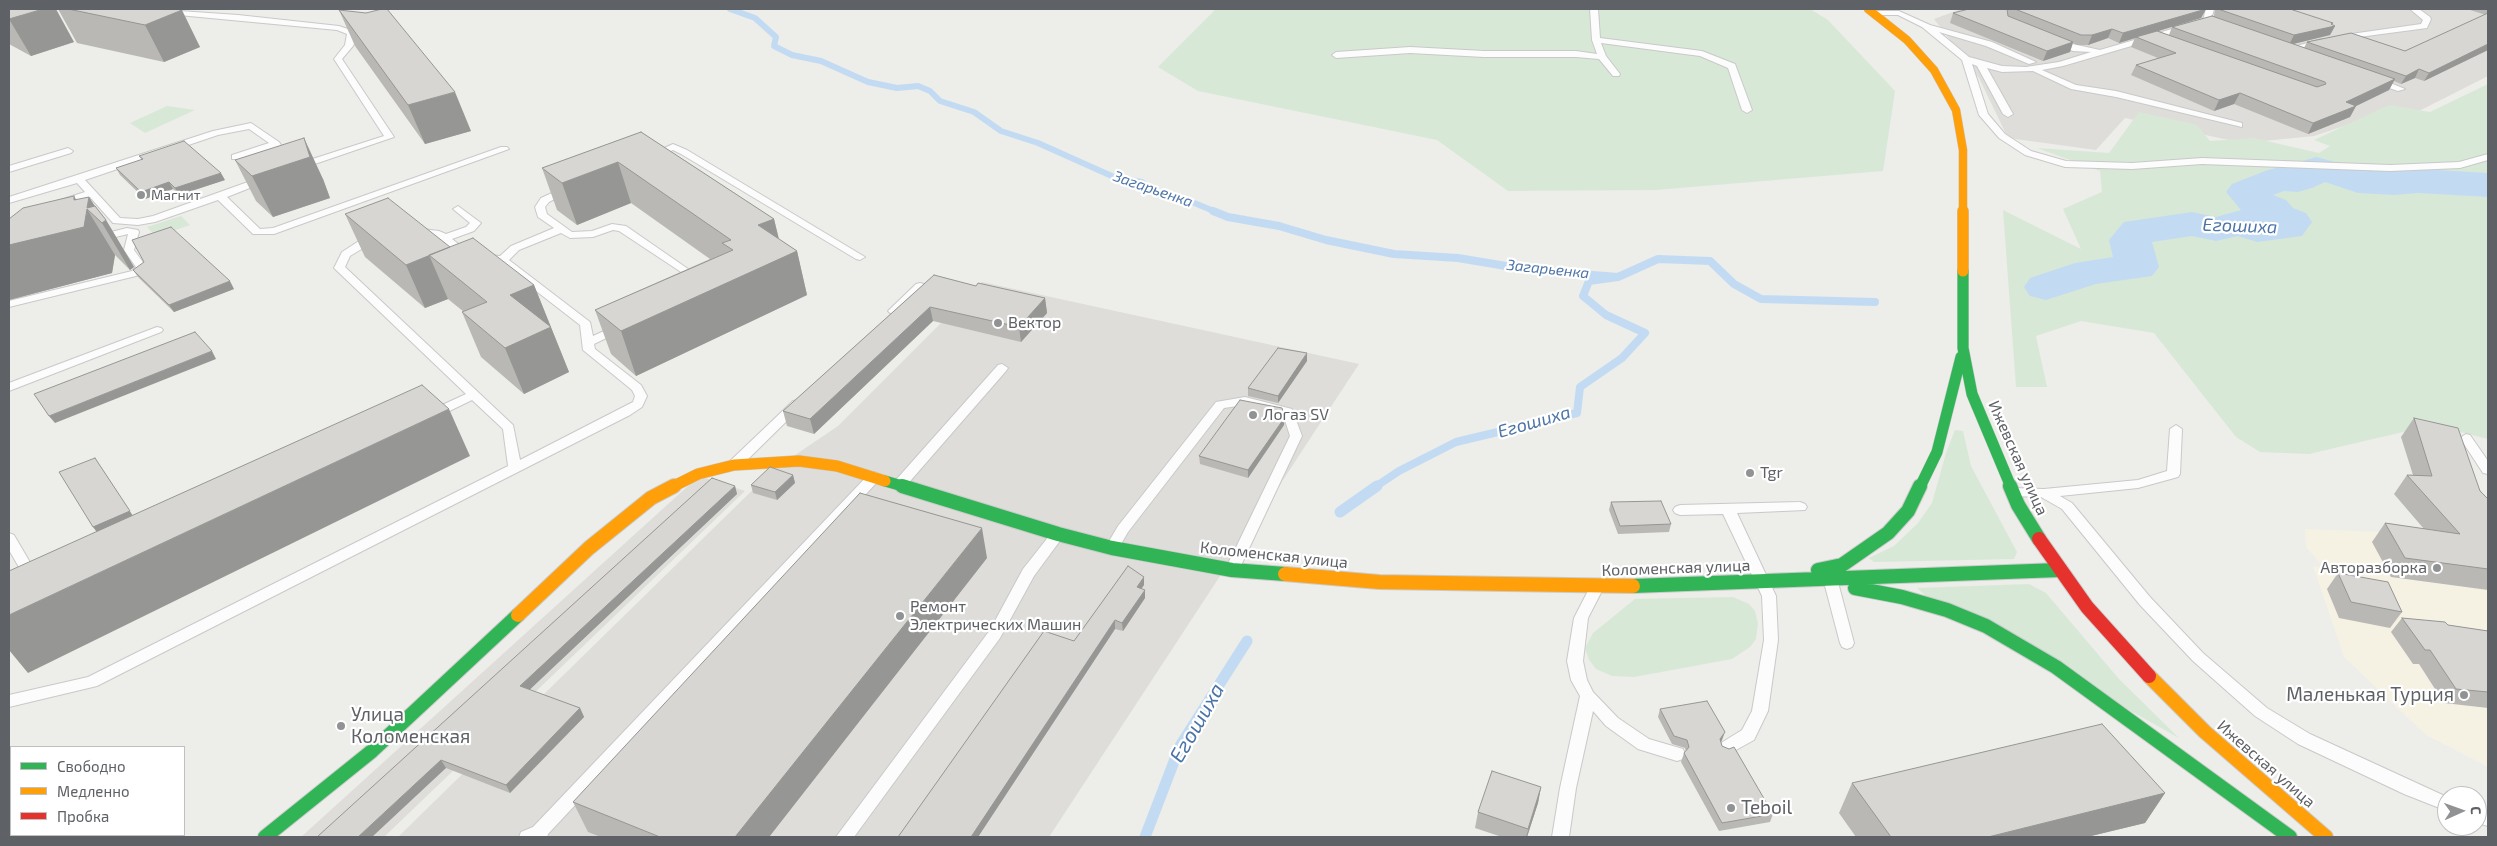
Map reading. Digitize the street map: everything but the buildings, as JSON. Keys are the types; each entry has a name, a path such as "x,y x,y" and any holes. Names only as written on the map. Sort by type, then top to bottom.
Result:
{"main road":[{"name":"Ижевская улица","path":"1871,11 1907,40 1934,70 1956,110 1963,150 1963,348 1972,394 2012,492 2059,570 2088,607 2162,690 2205,732 2326,837"},
{"path":"1762,582 1842,565 1888,533 1908,511 1924,482 1936,452 1963,348"},
{"name":"Коломенская улица","path":"265,837 372,751 589,548 644,504 698,474 734,465 799,461 837,466 875,476 1058,534 1112,548 1232,570 1379,582 1597,586 1762,582"},
{"path":"1762,582 2059,570"},
{"path":"1762,582 1832,586 1902,596 1986,626 2056,668 2181,756 2290,837"}],"lane":[{"path":"1594,9 1596,40 1602,57 1616,74"},
{"path":"2206,21 2210,9"},
{"path":"2286,50 2330,39 2424,26 2428,19 2414,9"},
{"path":"1871,11 1899,14 1925,25 1989,44 2074,87 2116,94 2239,125"},
{"path":"9,200 79,179 216,133 252,126 276,144 292,169 389,137 338,59 349,46 352,38 350,33 338,28 238,17 162,12"},
{"path":"1925,25 1966,58 2002,69 2034,66 2110,50 2206,21 2215,24"},
{"path":"2155,37 2173,43"},
{"path":"2050,39 2076,49 2110,50"},
{"path":"1596,40 1702,54 1732,66 1747,110"},
{"path":"2277,47 2303,56"},
{"path":"1336,55 1410,50 1484,54 1576,54 1602,57"},
{"path":"1966,58 1984,115 2002,136 2028,153 2065,164 2132,166 2202,161 2390,168 2460,165 2488,157"},
{"path":"1981,64 2008,114"},
{"path":"2365,77 2401,89"},
{"path":"235,156 276,144"},
{"path":"646,158 673,147 860,257"},
{"path":"220,196 257,232 274,231 504,149"},
{"path":"9,169 68,151"},
{"path":"79,179 92,193 102,212 117,220 147,221 274,176"},
{"path":"574,186 545,200 540,208 542,215 570,235 593,234 612,227 622,228 686,271 686,277 672,285"},
{"path":"48,207 92,193"},
{"path":"444,238 470,229 476,223 458,209"},
{"path":"503,260 515,248 562,229"},
{"path":"9,701 92,682 626,412 638,404 641,396 637,388 589,350 590,322 503,260 467,256 439,234 418,230 401,232"},
{"path":"9,304 136,273 142,268 129,250 134,232 90,240"},
{"path":"384,235 366,241 346,254 339,268 510,428 515,468"},
{"path":"884,320 920,286"},
{"path":"588,343 631,323"},
{"path":"9,387 157,330"},
{"path":"900,484 1002,368"},
{"path":"416,422 474,395"},
{"path":"734,465 806,396"},
{"path":"1112,548 1123,529 1220,405 1245,401 1288,412 1296,436 1232,570"},
{"path":"2012,492 2044,493 2138,484 2173,474 2176,429"},
{"path":"2466,438 2488,470"},
{"path":"535,835 875,476"},
{"path":"2044,493 2067,506 2145,601 2198,657 2262,712 2304,739 2437,799"},
{"path":"1680,510 1800,507"},
{"path":"1727,748 1748,735 1760,711 1771,640 1769,596 1728,509"},
{"path":"844,837 995,634 1028,573 1058,534"},
{"path":"9,538 31,576 30,584 9,600"},
{"path":"1597,586 1580,618 1575,661 1579,680 1588,696 1612,722 1644,744 1677,754"},
{"path":"1832,586 1847,643"},
{"path":"1560,837 1568,788 1588,696"}],"shaded area":[{"path":"1961,9 2488,9 2488,76 2407,117 2365,119 2314,136 2243,143 2125,118 2096,150 2008,138 1979,78 1934,19"},
{"path":"982,282 1359,364 1049,837 398,837 773,470 838,426"},
{"path":"699,476 745,491 384,837 301,837"},
{"path":"2305,529 2488,536 2488,767 2426,735 2344,657 2313,566 2328,568 2320,563 2306,547"}],"green space":[{"path":"1216,9 1810,9 1828,20 1895,91 1883,171 1656,190 1508,191 1437,140 1198,91 1158,67"},
{"path":"2488,84 2488,439 2433,425 2309,454 2260,452 2236,437 2154,333 2081,321 2036,336 2047,387 2016,387 2003,210 2081,249 2063,209 2102,192 2100,171 2037,148 2109,153 2139,112 2197,125 2210,141 2253,138 2319,153 2330,146 2314,140 2389,105 2430,112"},
{"path":"167,106 195,110 145,133 130,123"},
{"path":"181,216 190,225 156,237 147,227"},
{"path":"1955,430 1963,431 1971,466 2017,552 2014,559 1874,562 1869,558 1894,546 1918,523 1932,503 1946,453"},
{"path":"2029,584 2046,593 2119,679 2179,738 1926,596 1917,588"},
{"path":"1733,597 1749,604 1755,611 1758,623 1756,639 1750,647 1732,659 1634,677 1612,676 1596,669 1589,660 1585,648 1593,633 1635,599"}],"waterway":[{"name":"Загарьенка","path":"730,9 755,18 776,37 774,46 792,55 821,61 868,82 897,88 918,86 930,91 940,101 974,112 1001,131 1038,143 1114,177 1142,182 1156,194 1192,202 1216,212"},
{"name":"Егошиха","path":"2046,287 2090,272 2137,267 2130,240 2139,231 2192,224 2216,229 2244,222 2257,230 2268,227 2287,227 2291,222 2279,217 2272,209 2256,203 2246,192 2279,179 2298,180 2309,176 2316,169 2332,172 2358,181 2394,183 2418,181 2488,185"},
{"name":"Загарьенка","path":"1213,211 1228,217 1279,226 1326,240 1394,254 1458,258 1530,270 1618,277"},
{"name":"Егошиха","path":"1618,277 1658,259 1710,261 1734,284 1761,299 1875,302"},
{"name":"Егошиха","path":"1375,487 1399,471 1456,442 1577,413 1580,387 1622,358 1645,333 1606,315 1583,296 1589,281 1618,277"},
{"name":"Егошиха","path":"1340,512 1377,486"},
{"name":"Егошиха","path":"1145,837 1180,746 1247,641"}],"traffic: fast":[{"path":"1963,271 1963,348 1972,394 2018,505 2039,539"},
{"path":"1818,570 1842,565 1888,533 1908,511 1937,452 1961,357"},
{"path":"885,481 1058,534 1112,548 1232,570 1285,574"},
{"path":"1633,586 2059,570"},
{"path":"1855,588 1902,597 1947,610 1986,626 2056,667 2290,837"},
{"path":"265,837 372,751 518,615"}],"traffic: slow":[{"path":"1868,9 1907,40 1934,70 1956,110 1963,150 1963,271"},
{"path":"518,615 589,548 651,498 698,474 734,465 799,461 837,466 885,481"},
{"path":"1285,574 1379,582 1597,587 1633,586"},
{"path":"2149,676 2205,732 2326,837"}],"traffic: jam":[{"path":"2039,539 2087,607 2149,676"}],"place":[{"name":"Магнит","path":"141,195"},
{"name":"Вектор","path":"998,323"},
{"name":"Логаз SV","path":"1253,415"},
{"name":"Tgr","path":"1750,473"},
{"name":"Авторазборка","path":"2437,568"},
{"name":"Ремонт Электрических Машин","path":"900,616"},
{"name":"Маленькая Турция","path":"2464,695"},
{"name":"Улица Коломенская","path":"341,726"},
{"name":"Teboil","path":"1731,808"}]}
